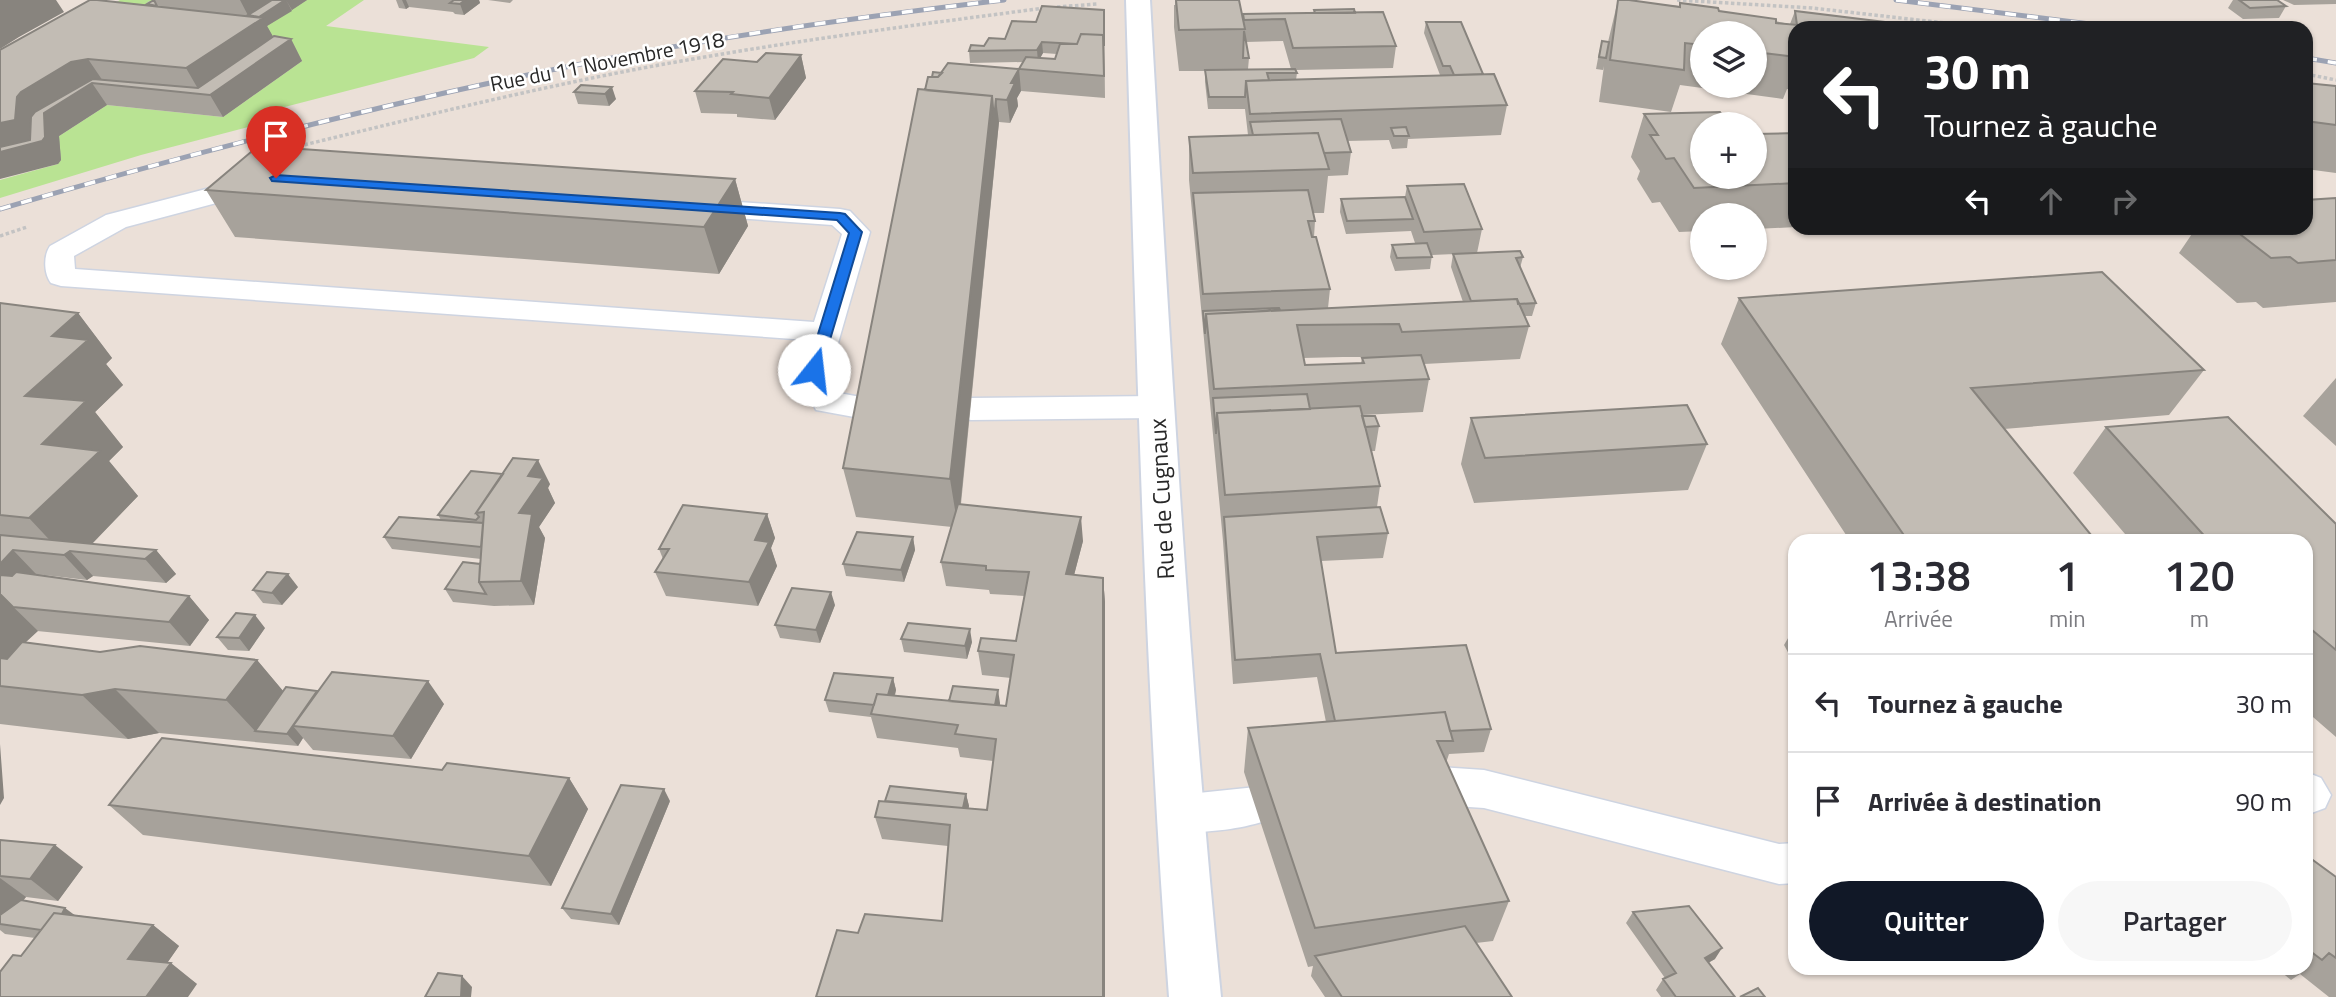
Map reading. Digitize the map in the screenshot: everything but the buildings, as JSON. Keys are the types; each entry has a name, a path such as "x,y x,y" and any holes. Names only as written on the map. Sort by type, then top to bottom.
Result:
{"street":[{"name":"Rue de Cugnaux","path":"1138,2 1156,407 1179,814 1195,997"}],"lane":[{"path":"276,165 116,221 60,252 61,277 825,332"},
{"path":"661,204 840,217 856,232 814,370 827,402 876,410"},
{"path":"971,409 1156,407"},
{"path":"1425,785 1484,789 1779,864 1788,863"},
{"path":"1179,814 1256,806"}],"path":[{"path":"137,14 153,0"},
{"path":"1677,0 1812,8 1927,21"},
{"name":"Rue du 11 Novembre 1918","path":"276,165 524,92 676,62 1013,11 1138,2"},
{"path":"2313,75 2336,80"},
{"path":"0,236 28,226"}],"green space":[{"path":"120,0 364,0 326,26 489,47 474,58 273,110 264,123 141,155 0,198 0,180 58,164 59,136 107,105 223,117 302,61 103,10"}],"railway":[{"path":"0,209 154,165 465,88 669,47 860,18 1004,0"},
{"path":"1896,0 2066,21"},
{"path":"2313,59 2336,63"}],"route":[{"path":"276,178 840,217 856,232 814,370"}]}
